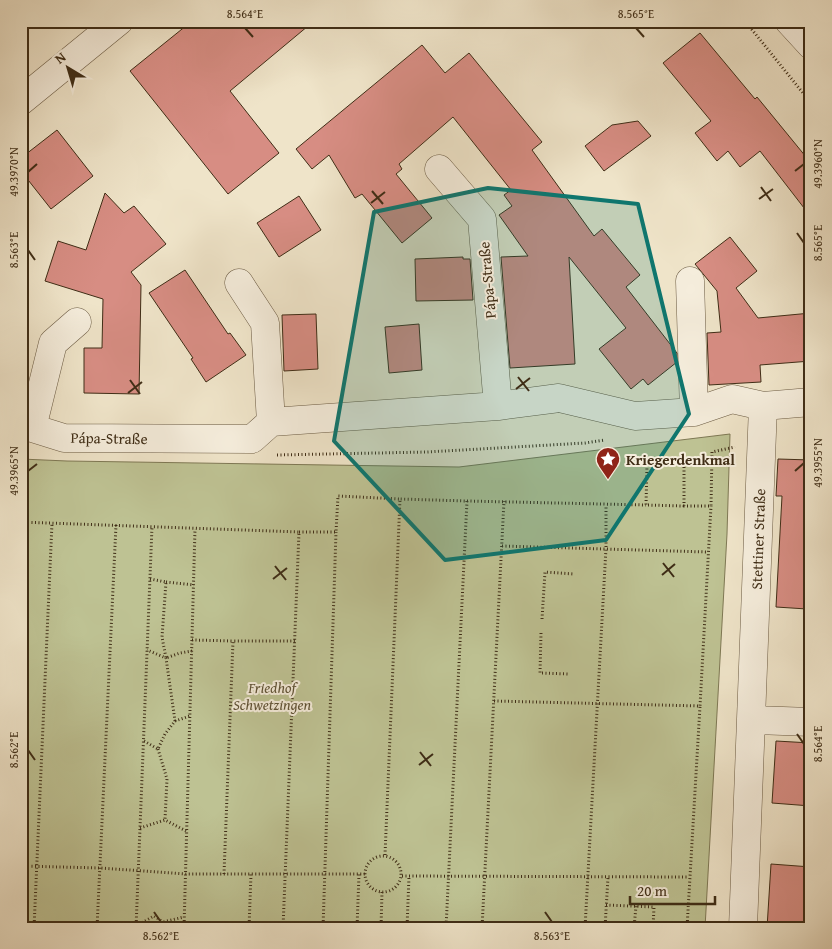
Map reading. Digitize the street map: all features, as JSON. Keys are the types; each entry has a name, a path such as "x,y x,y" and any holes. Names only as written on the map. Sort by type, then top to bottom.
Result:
{"street":[{"path":"21,100 119,21"},
{"path":"789,21 811,45"},
{"name":"Pápa-Straße","path":"439,169 482,219 498,406"},
{"path":"690,281 694,412"},
{"path":"239,283 265,323 270,422 498,406 559,398 635,416 694,412 732,399 763,406 811,402"},
{"name":"Pápa-Straße","path":"76,322 53,343 26,425 64,438 252,439 270,422"},
{"name":"Stettiner Straße","path":"743,928 763,406"},
{"path":"751,720 811,722"}],"path":[{"path":"745,21 811,103"},
{"path":"271,455 428,452 585,443 614,438"},
{"path":"687,928 711,506 712,452 731,448"},
{"path":"684,460 684,506"},
{"path":"646,505 647,465"},
{"path":"323,928 338,496 606,505 711,506"},
{"path":"385,855 400,499"},
{"path":"446,928 467,500"},
{"path":"482,928 504,501"},
{"path":"585,928 606,548 606,505"},
{"path":"21,522 336,532"},
{"path":"34,928 52,523"},
{"path":"97,928 116,525"},
{"path":"137,927 152,527"},
{"path":"184,928 195,528"},
{"path":"283,928 299,532"},
{"path":"502,546 707,552"},
{"path":"542,619 545,572 574,574"},
{"path":"150,579 194,585"},
{"path":"166,582 162,637 175,722"},
{"path":"541,633 540,673 568,674"},
{"path":"192,640 295,641"},
{"path":"224,874 233,641"},
{"path":"147,650 166,658 192,651"},
{"path":"494,701 700,706"},
{"path":"165,820 166,779 158,749 164,734 175,722 190,716"},
{"path":"144,741 158,749"},
{"path":"140,828 165,820 187,831"},
{"path":"385,855 396,860 402,876 397,886 388,892 382,892 377,891 368,884 365,874 369,862 373,858 385,855"},
{"path":"21,866 100,868 186,874 365,874"},
{"path":"249,928 251,874"},
{"path":"358,928 359,874"},
{"path":"402,876 690,877"},
{"path":"407,928 409,876"},
{"path":"605,928 608,877"},
{"path":"381,928 382,892"},
{"path":"606,905 654,907 653,928"},
{"path":"634,928 636,906"},
{"path":"137,927 154,916 163,922 184,917"},
{"path":"161,928 163,922"}],"highlighted area":[{"path":"488,188 638,204 689,414 606,540 445,560 334,441 374,212"}],"green space":[{"name":"Friedhof Schwetzingen","path":"730,434 727,534 705,928 21,928 21,459 459,467"}],"building":[{"path":"192,21 314,21 230,91 279,153 228,194 130,71"},
{"path":"700,33 755,99 757,97 811,163 811,217 760,151 740,167 728,151 717,161 695,133 711,121 663,63"},
{"path":"422,45 445,73 469,53 542,142 532,150 594,236 602,229 640,275 626,287 677,353 677,362 648,385 643,379 631,389 599,349 626,328 569,257 575,364 510,368 501,257 528,256 499,215 512,206 504,195 511,190 453,117 399,164 402,169 396,174 432,218 402,243 362,194 355,198 329,155 312,169 296,149"},
{"path":"638,121 651,136 604,171 585,146 612,125"},
{"path":"57,130 93,176 51,209 21,171 21,158"},
{"path":"105,193 124,213 134,206 166,244 131,272 141,285 139,394 84,393 84,348 102,348 103,299 45,281 58,241 86,250"},
{"path":"299,196 321,230 279,257 257,223"},
{"path":"730,237 757,271 736,288 758,318 811,313 811,361 760,365 761,382 709,385 707,333 721,332 717,291 695,264"},
{"path":"463,257 463,259 470,259 473,300 416,301 415,259"},
{"path":"185,270 228,334 230,333 246,355 206,382 191,359 193,358 149,293"},
{"path":"316,314 318,369 284,371 282,315"},
{"path":"419,324 422,370 389,373 385,327"},
{"path":"778,459 811,460 811,584 808,584 807,609 776,607 782,496 776,496"},
{"path":"776,741 811,743 811,806 772,803"},
{"path":"771,864 811,867 811,928 767,928"}],"place":[{"name":"Kriegerdenkmal","path":"608,480"}]}
